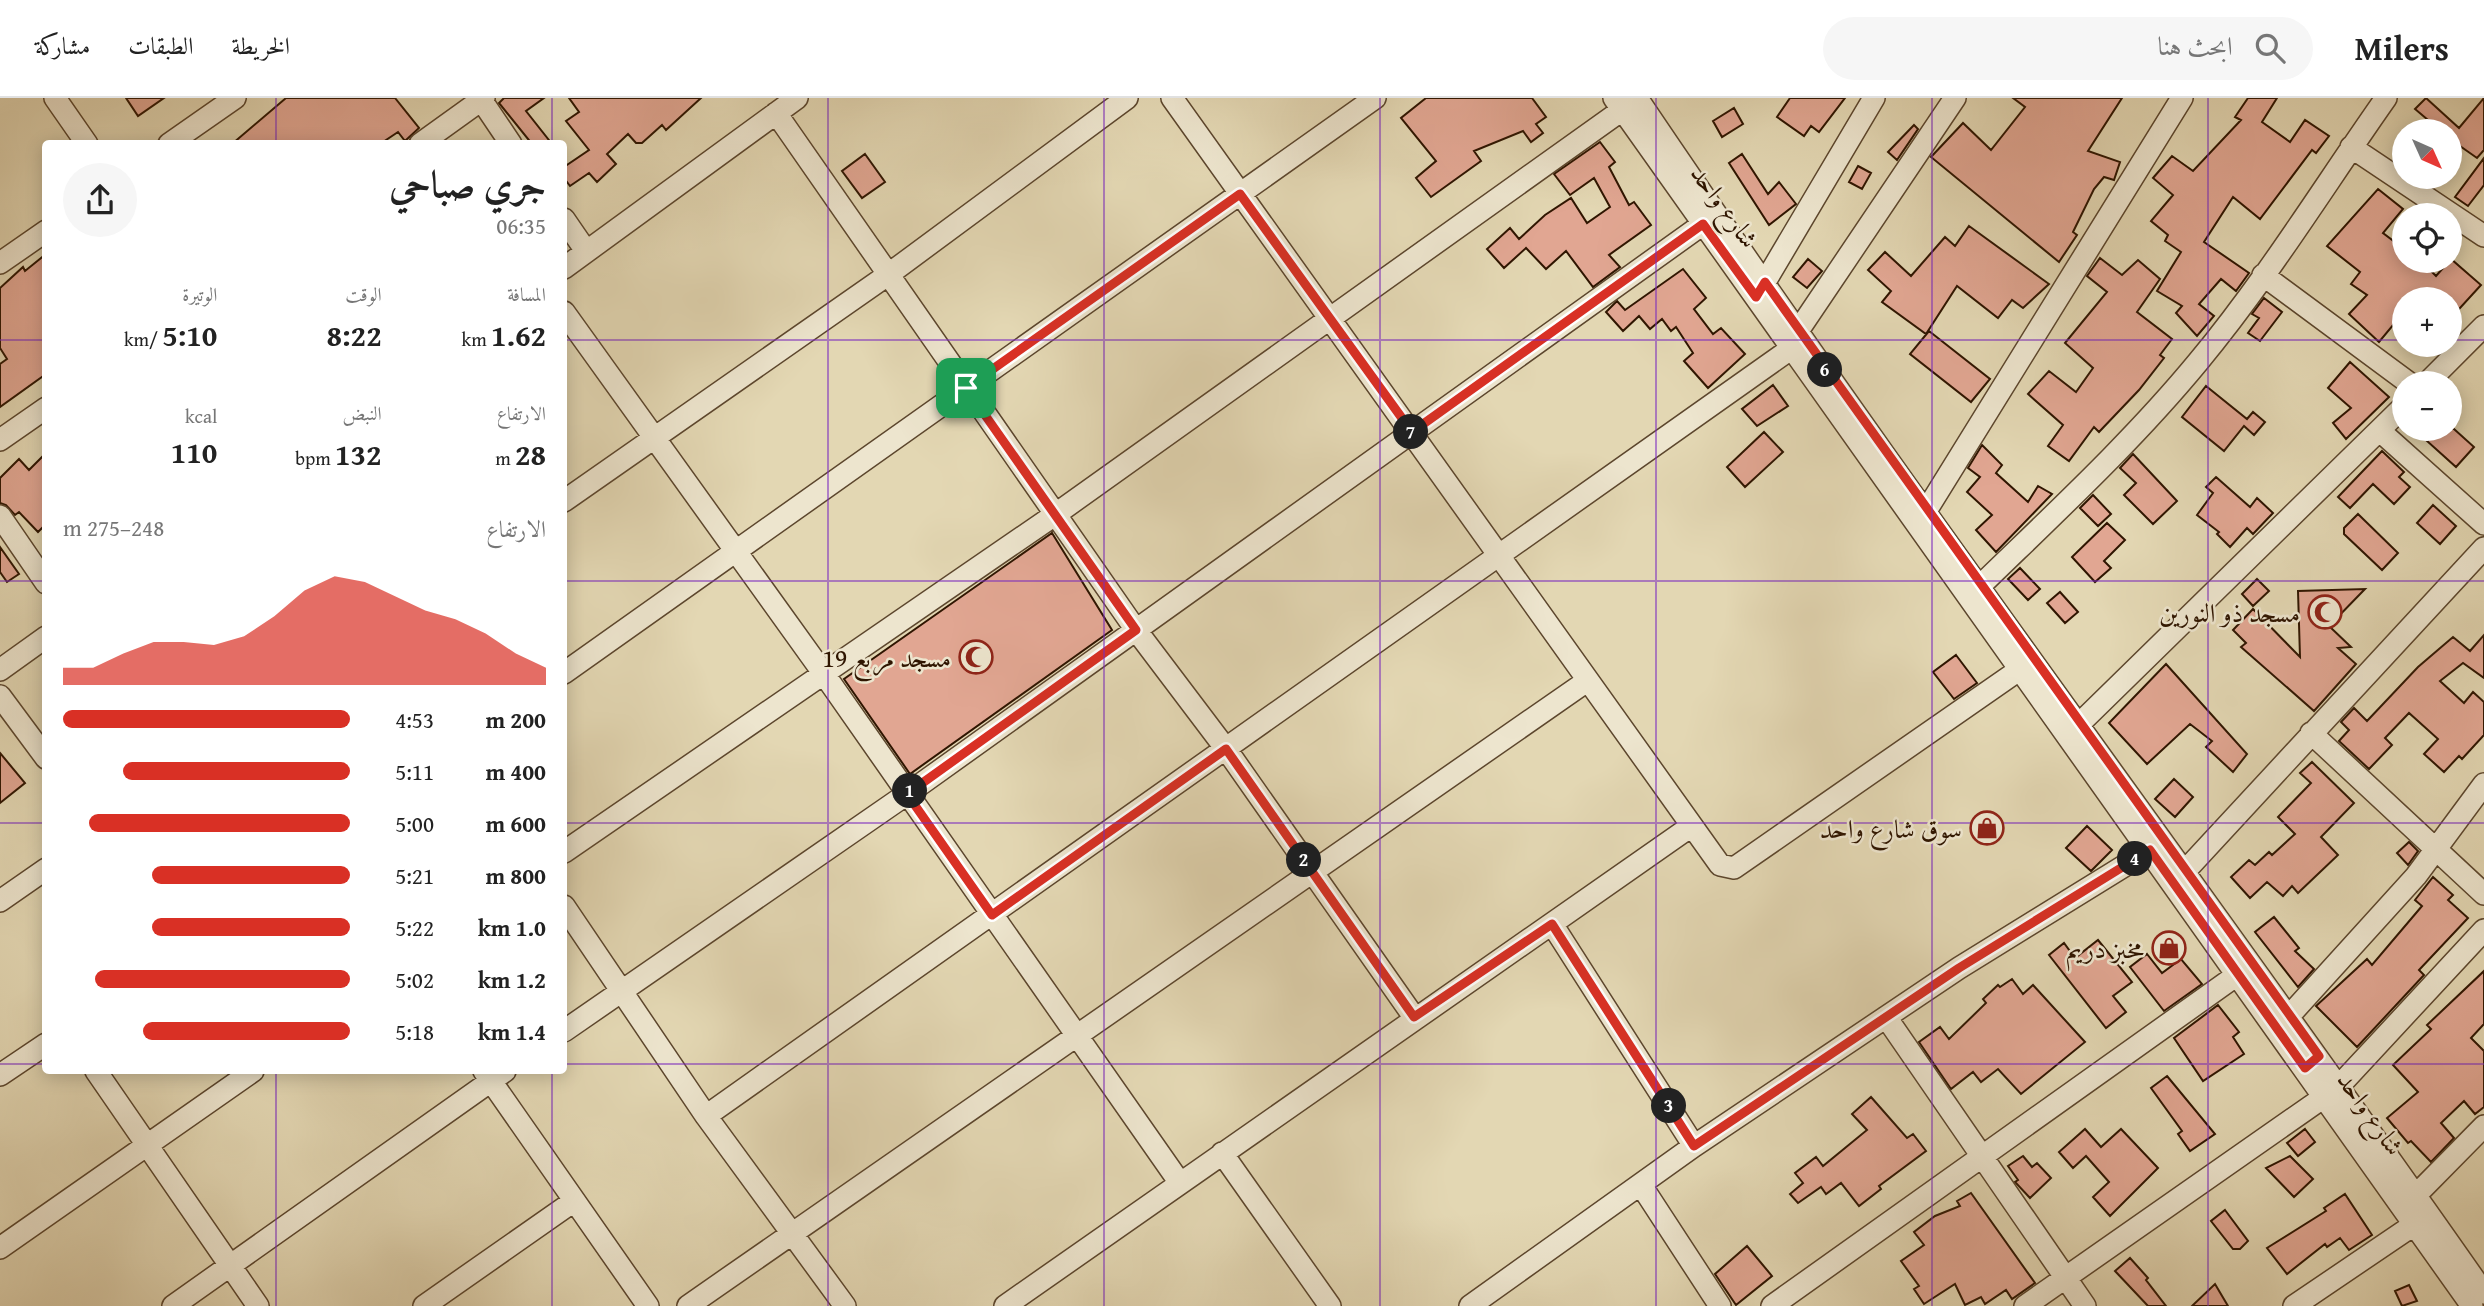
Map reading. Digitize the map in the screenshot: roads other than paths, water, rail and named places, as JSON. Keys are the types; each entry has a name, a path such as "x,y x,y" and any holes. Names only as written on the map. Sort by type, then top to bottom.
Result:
{"street":[{"path":"55,98 85,140"},
{"path":"175,140 235,98"},
{"path":"567,266 797,98"},
{"path":"567,499 889,274 1127,98"},
{"path":"1172,98 1412,432 1690,827 1720,865 1734,868 2019,670"},
{"path":"567,671 1374,98"},
{"path":"1760,289 1874,98"},
{"path":"706,1116 1499,555 1795,339 1955,98"},
{"path":"1926,511 2182,98"},
{"path":"1980,586 2165,402 2263,275 2386,98"},
{"path":"426,140 482,99 509,140"},
{"path":"567,850 1056,514 1624,102"},
{"name":"شارع واحد","path":"1624,102 1703,224 1760,289"},
{"name":"شارع واحد","path":"1624,102 1795,339 2019,670 2074,730 2186,870 2289,1016 2312,1062"},
{"path":"776,113 1136,630 1226,749 1414,1017"},
{"path":"2351,147 2484,236"},
{"path":"567,223 586,251"},
{"path":"567,1029 907,794 1703,224"},
{"path":"0,263 42,234"},
{"path":"2263,275 2393,371"},
{"path":"567,316 652,439 824,674 1180,1183"},
{"path":"2439,371 2484,326"},
{"name":"شارع واحد","path":"1795,339 1980,586 2150,850 2237,975 2312,1062 2415,1224 2472,1306"},
{"path":"0,440 42,411"},
{"path":"2074,730 2392,418"},
{"path":"2380,431 2484,524"},
{"path":"0,516 42,577"},
{"path":"2186,870 2484,548"},
{"path":"0,670 42,640"},
{"path":"688,1306 1077,1039 1587,681"},
{"path":"0,696 42,753"},
{"path":"2311,733 2484,894"},
{"path":"2289,1016 2435,851 2484,784"},
{"path":"1005,1306 1414,1017 1690,827"},
{"path":"1470,1306 1694,1146 1886,1017 2150,850"},
{"path":"0,901 42,872"},
{"path":"567,910 706,1116 845,1306"},
{"path":"1552,924 1694,1146"},
{"path":"2025,1306 2332,1091 2484,930"},
{"path":"1772,1306 2237,975"},
{"path":"1886,1017 2085,1306"},
{"path":"0,1075 42,1047"},
{"path":"98,1074 258,1306"},
{"path":"0,1248 249,1074"},
{"path":"173,1306 493,1074 574,1200 648,1306"},
{"name":"شارع واحد","path":"2332,1091 2417,1194 2484,1293"},
{"path":"2417,1194 2484,1126"},
{"path":"1222,1153 1330,1306"},
{"path":"1641,1185 1720,1306"},
{"path":"424,1306 574,1200"},
{"path":"2294,1306 2415,1224"}],"place":[{"name":"مسجد ذو النورين","path":"2325,612"},
{"name":"مسجد مربع 19","path":"976,657"},
{"name":"سوق شارع واحد","path":"1987,828"},
{"name":"مخبز دريم","path":"2169,948"}]}
